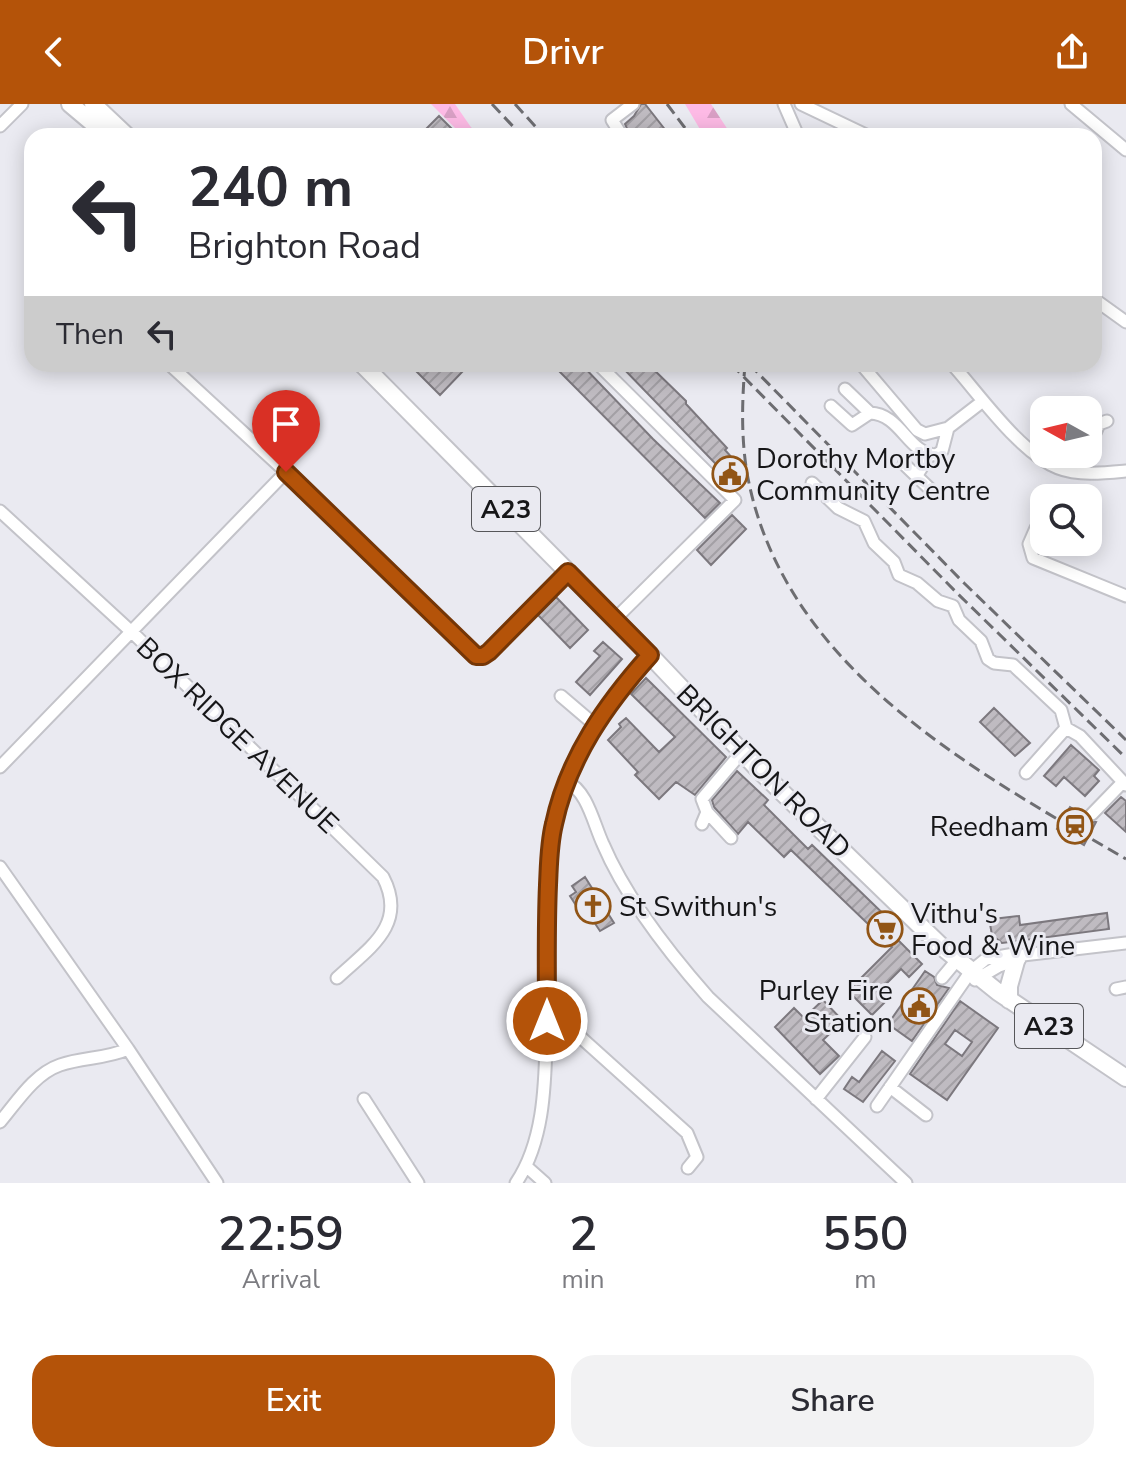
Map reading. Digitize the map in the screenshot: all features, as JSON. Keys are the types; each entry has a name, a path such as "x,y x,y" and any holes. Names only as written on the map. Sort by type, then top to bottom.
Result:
{"highway":[{"path":"70,104 98,128"},
{"path":"93,104 118,128"},
{"name":"BRIGHTON ROAD","path":"370,372 742,752 957,960 1009,1000 1126,1078"},
{"path":"1009,1000 1009,986 1019,958"}],"street":[{"path":"0,126 22,104"},
{"path":"617,128 612,120 633,104"},
{"path":"784,104 794,128"},
{"path":"801,104 851,128"},
{"path":"1071,104 1100,128"},
{"path":"1102,130 1126,150"},
{"path":"1102,305 1126,322"},
{"path":"178,372 476,656 489,652 568,572"},
{"path":"606,372 735,500 614,620"},
{"path":"868,372 917,430 925,434 948,428 983,401"},
{"path":"959,372 1024,445 1059,469 1096,474 1126,471"},
{"path":"845,389 870,413 889,418 920,450 930,454 942,451 948,428"},
{"path":"831,406 852,425 870,413"},
{"path":"1102,423 1107,421"},
{"path":"917,475 930,454"},
{"path":"904,464 930,489"},
{"path":"1082,472 1083,468"},
{"path":"0,767 286,472"},
{"path":"812,483 838,508 864,521 874,543 894,562 899,575 917,583 938,601 953,606 959,620 981,641 988,659 994,663 1013,665 1061,710 1066,728 1080,736 1125,784 1092,814"},
{"name":"BOX RIDGE AVENUE","path":"0,511 131,632 383,877 391,896 389,922 378,940 337,978"},
{"path":"1032,556 1126,596"},
{"path":"516,1183 527,1167 545,1080 553,825 567,782 595,725 650,655"},
{"path":"561,696 595,725"},
{"path":"1026,773 1066,728"},
{"path":"731,838 705,818 702,799 742,752"},
{"path":"567,782 578,789 607,854 679,964 708,997 906,1183"},
{"path":"0,867 128,1049 216,1183"},
{"path":"877,1106 959,988 975,974 1019,958 1126,943"},
{"path":"942,978 957,960"},
{"path":"547,1007 687,1133 697,1157 688,1168"},
{"path":"816,1099 865,1037"},
{"path":"0,1122 44,1073 58,1065 113,1056 128,1049"},
{"path":"890,1087 926,1115"},
{"path":"364,1099 418,1183"},
{"path":"527,1167 545,1183"}],"green space":[{"path":"431,104 455,104 472,128 455,128"},
{"path":"685,104 711,104 727,128 699,128"}],"building":[{"path":"641,104 645,104 664,128 627,128 625,124"},
{"path":"439,116 451,128 427,128"},
{"path":"417,372 462,372 440,395"},
{"path":"560,372 589,372 720,503 705,518"},
{"path":"627,372 656,372 686,401 727,448 725,450 734,460 737,486"},
{"path":"732,515 746,529 711,565 697,550"},
{"path":"556,597 588,630 570,648 538,615"},
{"path":"603,642 622,659 590,695 576,682 600,656 594,651"},
{"path":"646,678 726,757 695,795 676,782 659,799 635,775 638,772 608,740 626,718 659,752 675,737 631,694"},
{"path":"994,708 1030,743 1015,756 980,722"},
{"path":"1071,745 1099,770 1094,776 1099,781 1085,796 1064,777 1056,786 1044,776"},
{"path":"737,771 768,800 764,805 808,849 812,845 897,927 891,933 922,964 909,977 901,969 881,989 890,997 872,1015 848,991 892,947 791,850 784,857 748,822 738,834 714,807 712,800"},
{"path":"1121,797 1126,801 1126,832 1105,813"},
{"path":"1070,807 1084,815 1087,821 1096,822 1084,845 1057,829"},
{"name":"St Swithun's","path":"585,877 614,923 600,931 582,904 577,907 570,896 576,892 572,886"},
{"path":"1107,913 1109,929 1002,943 992,935 990,924 993,919 1019,916 1020,925"},
{"name":"Purley Fire Station","path":"925,971 934,977 937,985 949,988 912,1041 888,1024"},
{"path":"823,1000 843,1021 823,1040 839,1056 820,1074 775,1027 794,1008 804,1018"},
{"path":"960,1001 998,1028 947,1100 910,1074","holes":["955,1030 972,1042 962,1056 945,1044"]},
{"path":"882,1051 895,1061 863,1102 844,1089 852,1077 859,1082"}],"railway":[{"path":"492,104 514,128"},
{"path":"515,104 537,128"},
{"path":"667,104 685,128"},
{"path":"739,372 956,592 1126,758"},
{"path":"744,372 743,419 747,473 767,542 799,602 841,657 892,705 947,748 1006,788 1126,859"},
{"path":"757,372 964,583 1126,740"}],"place":[{"name":"Dorothy Mortby Community Centre","path":"730,474"},
{"name":"Reedham","path":"1075,826"},
{"name":"St Swithun's","path":"593,906"},
{"name":"Vithu's Food & Wine","path":"885,929"},
{"name":"Purley Fire Station","path":"919,1006"}],"route":[{"path":"286,472 476,656 489,652 568,572 650,655 625,683 583,744 559,802 550,846 547,1021"}]}
